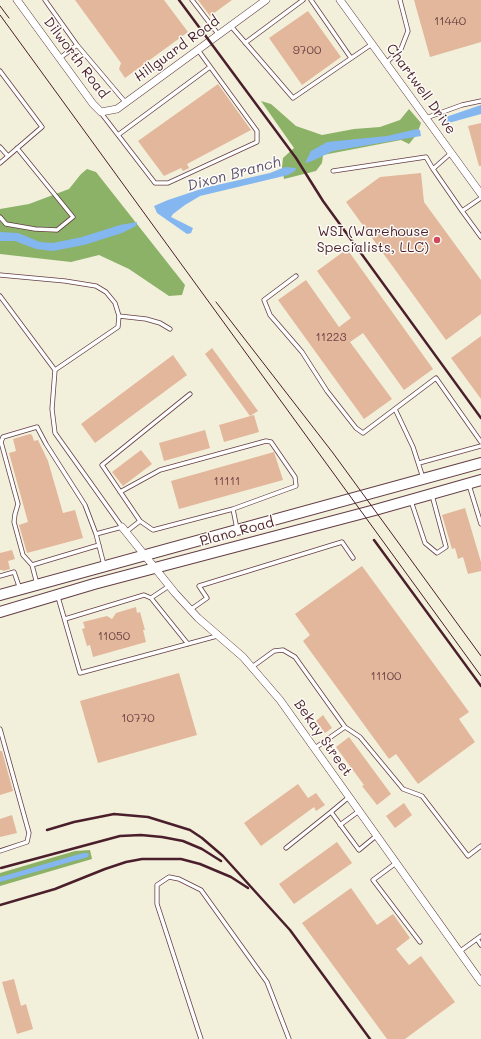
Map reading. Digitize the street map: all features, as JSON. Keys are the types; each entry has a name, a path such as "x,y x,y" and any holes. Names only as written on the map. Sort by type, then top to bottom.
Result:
{"main road":[{"name":"Plano Road","path":"0,595 481,463"},
{"name":"Plano Road","path":"0,612 155,568 481,480"}],"street":[{"name":"Dilworth Road","path":"17,0 93,104 101,112"},
{"name":"Hillguard Road","path":"101,112 117,109 126,103 266,0"},
{"name":"Chartwell Drive","path":"340,0 481,194"},
{"name":"Bekay Street","path":"124,529 144,556 190,610 252,667 280,700 481,982"}],"lane":[{"path":"45,0 77,45 126,103"},
{"path":"192,0 218,34"},
{"path":"246,43 303,0"},
{"path":"311,0 351,58"},
{"path":"386,63 401,49 408,31 400,0"},
{"path":"230,25 293,98 372,44"},
{"path":"60,58 77,45"},
{"path":"101,112 155,183 168,183 257,142 257,131 198,49"},
{"path":"118,136 210,67"},
{"path":"0,71 42,127 0,163"},
{"path":"426,118 462,105 481,101"},
{"path":"0,147 8,156"},
{"path":"0,217 6,224 35,229 57,230 73,217 17,148"},
{"path":"433,169 451,153"},
{"path":"333,171 426,157 481,237"},
{"path":"462,211 481,194"},
{"path":"0,275 65,281 96,286 106,292 115,303 119,316 118,327 55,370"},
{"path":"296,276 264,300 270,315 302,352 327,390 359,431 363,433 436,378 481,442"},
{"path":"0,296 55,370 52,409 55,433 124,529"},
{"path":"119,316 146,319 160,323 170,329"},
{"path":"120,492 160,470 266,441 271,442 295,477 296,486 233,509 153,530 140,521 120,492 102,465 190,394"},
{"path":"395,409 413,447 424,479"},
{"path":"37,585 32,565 23,555 14,522 18,504 1,442 2,437 37,427 46,444 85,505 96,534 104,566"},
{"path":"419,463 481,446"},
{"path":"468,484 481,524"},
{"path":"410,500 425,543 437,553 446,547 431,494"},
{"path":"233,509 237,530"},
{"path":"96,534 124,529 140,521"},
{"path":"190,610 207,598 199,586 342,542 353,558"},
{"path":"32,565 99,546"},
{"path":"0,576 14,572 20,589"},
{"path":"150,598 169,586"},
{"path":"58,595 80,673 218,635"},
{"path":"65,619 144,595 150,598 188,644"},
{"path":"252,667 274,651 283,650 295,657 345,727 360,737 403,789 422,796 468,856 481,846"},
{"path":"314,748 345,727"},
{"path":"0,729 29,833 27,842 0,851"},
{"path":"286,848 349,797"},
{"path":"340,825 359,811"},
{"path":"331,812 359,850 376,836"},
{"path":"396,863 373,880 420,942"},
{"path":"201,1039 157,904 157,885 169,877 179,879 201,890 267,982 289,1039"},
{"path":"459,952 481,936"},
{"path":"477,940 481,945"}],"green space":[{"path":"261,101 271,104 296,126 322,135 354,129 380,127 400,120 409,109 421,123 417,134 409,144 401,140 323,155 322,163 316,171 284,179 282,167 283,158 294,148"},
{"path":"87,169 96,172 185,285 182,295 169,296 129,269 99,255 71,262 0,254 0,209 29,204 69,189"},
{"path":"90,850 92,859 0,886 0,873 75,851"}],"water":[{"path":"481,105 481,114 445,124 441,122 440,119"},
{"path":"417,129 420,130 421,136 333,151 305,163 311,151 327,142 387,136"},
{"path":"285,167 296,168 295,171 288,175 200,196 185,205 171,217 193,228 191,233 187,234 157,213 154,206 204,188 270,173"},
{"path":"137,222 136,226 122,233 84,245 53,251 36,249 15,241 0,241 0,232 18,233 40,242 53,243 82,237 120,225"},
{"path":"83,853 89,854 88,857 0,882 0,877"}],"building":[{"path":"75,0 164,0 188,32 125,78 119,69 121,63"},
{"path":"198,0 232,0 210,16"},
{"path":"414,0 481,0 481,42 430,57"},
{"path":"308,11 341,57 302,85 269,38"},
{"path":"218,84 251,130 187,164 189,168 183,171 181,168 164,176 138,141"},
{"path":"481,123 481,166 479,166 468,126"},
{"path":"421,173 424,202 481,280 481,314 446,340 346,202 380,177"},
{"path":"347,249 433,369 404,390 363,333 350,342 392,399 364,419 278,300 306,280 339,327 351,318 317,271"},
{"path":"481,336 481,399 451,358"},
{"path":"212,348 258,411 250,416 205,354"},
{"path":"173,355 187,375 95,443 81,424"},
{"path":"254,415 259,432 224,442 219,425"},
{"path":"205,430 210,448 164,461 159,443"},
{"path":"30,434 32,435 34,441 38,440 48,461 63,513 75,510 83,538 27,553 19,525 28,522 9,453 16,451 13,439"},
{"path":"141,450 152,464 123,486 112,472"},
{"path":"274,452 283,480 179,509 171,481"},
{"path":"465,508 481,562 481,571 468,574 463,557 458,559 455,548 452,549 442,515"},
{"path":"12,550 15,559 8,561 10,569 3,571 0,570 0,553"},
{"path":"362,566 469,712 459,719 475,742 418,784 396,754 389,759 303,641 310,635 295,614"},
{"path":"136,607 137,613 140,612 145,630 143,630 146,642 93,657 90,645 87,646 82,629 85,628 83,622 107,616 112,619 116,613"},
{"path":"179,673 197,735 98,763 80,701"},
{"path":"323,715 332,728 325,733 316,721"},
{"path":"349,737 391,794 377,805 362,786 364,785 336,747"},
{"path":"0,751 2,751 13,791 0,795"},
{"path":"298,784 308,798 316,793 325,805 316,811 314,807 261,846 244,823"},
{"path":"404,803 412,815 395,828 386,816"},
{"path":"12,815 17,833 0,837 0,819"},
{"path":"337,842 352,863 294,904 279,884"},
{"path":"351,888 377,925 393,914 410,938 396,949 409,965 421,956 455,1002 405,1039 387,1039 302,923"},
{"path":"14,979 21,1006 26,1004 33,1029 17,1034 2,982"}],"tram line":[{"path":"0,6 9,18"},
{"path":"0,15 481,676"},
{"path":"216,302 333,453 481,656"}],"railway":[{"path":"179,0 296,158 323,201 481,418"},
{"path":"374,540 481,686"},
{"path":"47,830 74,822 114,814 148,817 190,830 223,856 290,930 370,1039"},
{"path":"1,868 120,836 141,835 183,841 202,849 221,861"},
{"path":"0,905 55,889 126,862 142,859 181,859 200,864 231,877 248,888"}],"place":[{"name":"WSI (Warehouse Specialists, LLC)","path":"437,240"}],"water label":[{"name":"Dixon Branch","path":"234,174"}]}
